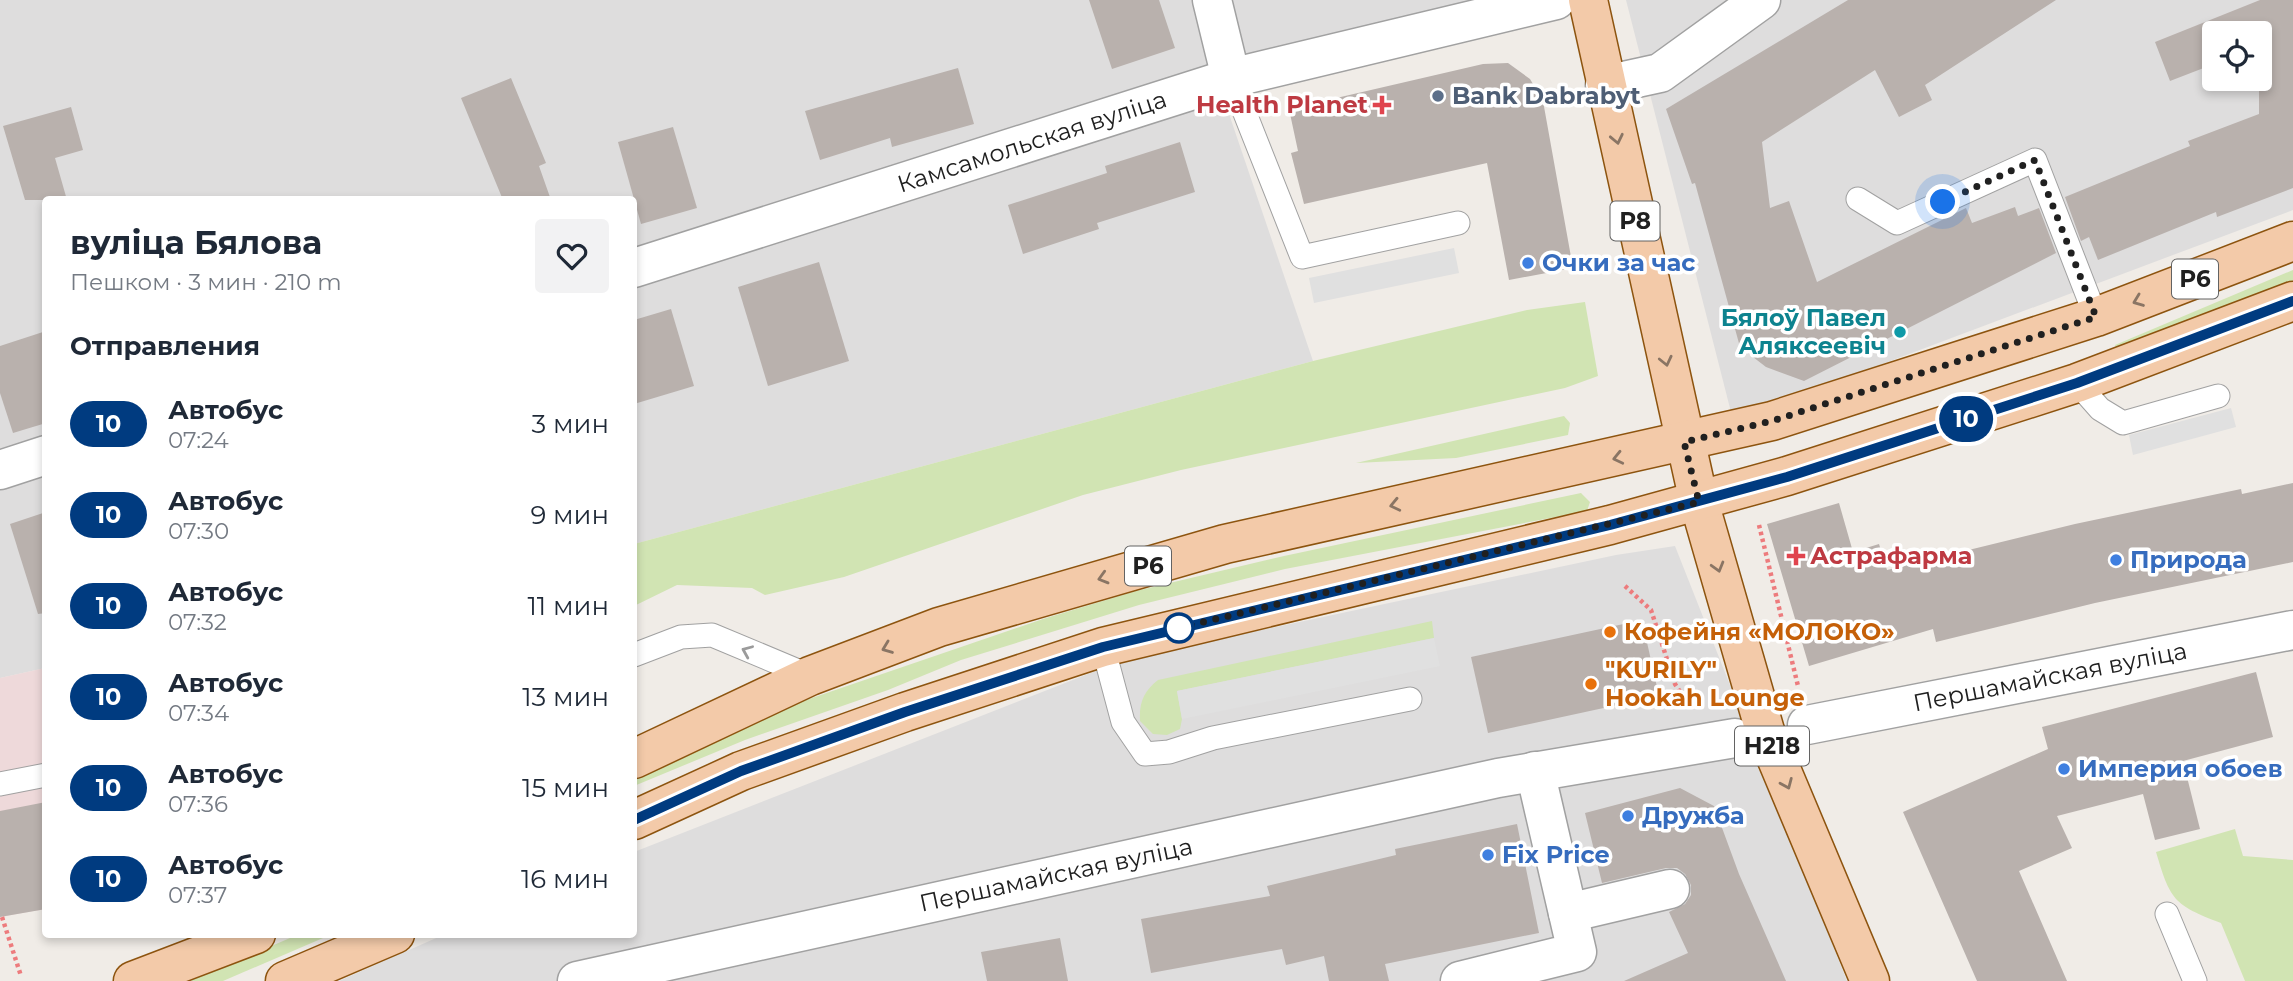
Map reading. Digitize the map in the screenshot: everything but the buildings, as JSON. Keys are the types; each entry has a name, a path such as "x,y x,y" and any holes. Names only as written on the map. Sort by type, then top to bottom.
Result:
{"main road":[{"name":"Р8","path":"1588,0 1699,502"},
{"name":"Р6","path":"637,758 810,676 939,627 1225,544 1772,421 2096,317 2293,241"},
{"name":"Р6","path":"637,819 741,771 905,712 1103,647 1699,502 2077,383 2293,300"},
{"name":"Н218","path":"1699,502 1765,731 1870,981"},
{"path":"133,981 207,944 236,938"},
{"path":"285,981 386,938"}],"street":[{"path":"1212,0 1231,79"},
{"name":"Камсамольская вуліца","path":"637,267 1231,79 1556,0"},
{"path":"1605,85 1660,73 1761,0"},
{"path":"0,470 42,456"},
{"name":"Першамайская вуліца","path":"1807,724 2293,630"},
{"name":"Першамайская вуліца","path":"578,981 1535,771 1725,740"},
{"path":"1460,981 1577,952 1535,771"},
{"path":"1568,912 1670,889"}],"lane":[{"path":"1231,79 1302,257 1458,223"},
{"path":"1858,199 1897,223 2035,160 2096,317"},
{"path":"2077,383 2099,409 2123,423 2218,396"},
{"path":"637,654 681,637 712,635 810,676"},
{"path":"1103,647 1124,722 1145,754 1169,752 1213,738 1410,699"},
{"path":"0,784 42,776"},
{"path":"2167,914 2195,981"}],"path":[{"path":"1757,518 1807,724"},
{"path":"1625,586 1651,610 1675,684 1725,740"},
{"path":"2,917 21,976"}],"shaded area":[{"path":"0,0 1515,0 1211,61 1313,361 637,543 637,196 42,196 42,669 0,678"},
{"path":"1626,0 2293,0 2293,210 1733,420"},
{"path":"1454,248 1459,273 1314,303 1309,278"},
{"path":"2231,408 2236,427 2133,455 2129,435"},
{"path":"1675,546 1847,981 339,981 436,938 637,938 637,851 1129,658 1616,555"},
{"path":"1434,638 1440,666 1182,719 1177,691"},
{"path":"42,669 42,910 0,917 0,678"}],"green space":[{"path":"2293,270 2293,284 2120,357 2115,345"},
{"path":"1585,302 1598,376 1565,388 1181,470 1083,495 844,577 765,595 752,588 677,585 637,605 637,543 1313,361 1527,310"},
{"path":"1564,416 1570,423 1568,435 1456,458 1356,463"},
{"path":"1581,493 1590,502 1587,511 1285,569 1139,605 961,660 888,690 745,740 637,785 637,773 774,711 1043,619 1136,591 1284,556"},
{"path":"1432,621 1434,638 1177,691 1182,719 1180,729 1167,735 1153,734 1140,721 1143,698 1158,680"},
{"path":"2235,829 2243,856 2293,860 2293,981 2245,981 2221,923 2183,905 2165,880 2156,852"},
{"path":"290,938 323,938 223,981 190,981"}],"bus line":[{"name":"10","path":"637,819 741,771 905,712 1103,647 1610,525 1787,477 2077,383 2293,301"}],"place":[{"name":"Bank Dabrabyt","path":"1438,96"},
{"name":"Health Planet","path":"1382,105"},
{"name":"Очки за час","path":"1528,263"},
{"name":"Бялоў Павел Аляксеевіч","path":"1900,332"},
{"name":"Астрафарма","path":"1796,556"},
{"name":"Природа","path":"2116,560"},
{"name":"Кофейня «МОЛОКО»","path":"1610,632"},
{"name":"\"KURILY\" Hookah Lounge","path":"1591,684"},
{"name":"Империя обоев","path":"2064,769"},
{"name":"Дружба","path":"1628,816"},
{"name":"Fix Price","path":"1488,855"}],"route":[{"path":"1179,628 1699,502 1684,442 1772,421 2096,317 2035,160 1943,202"}]}
